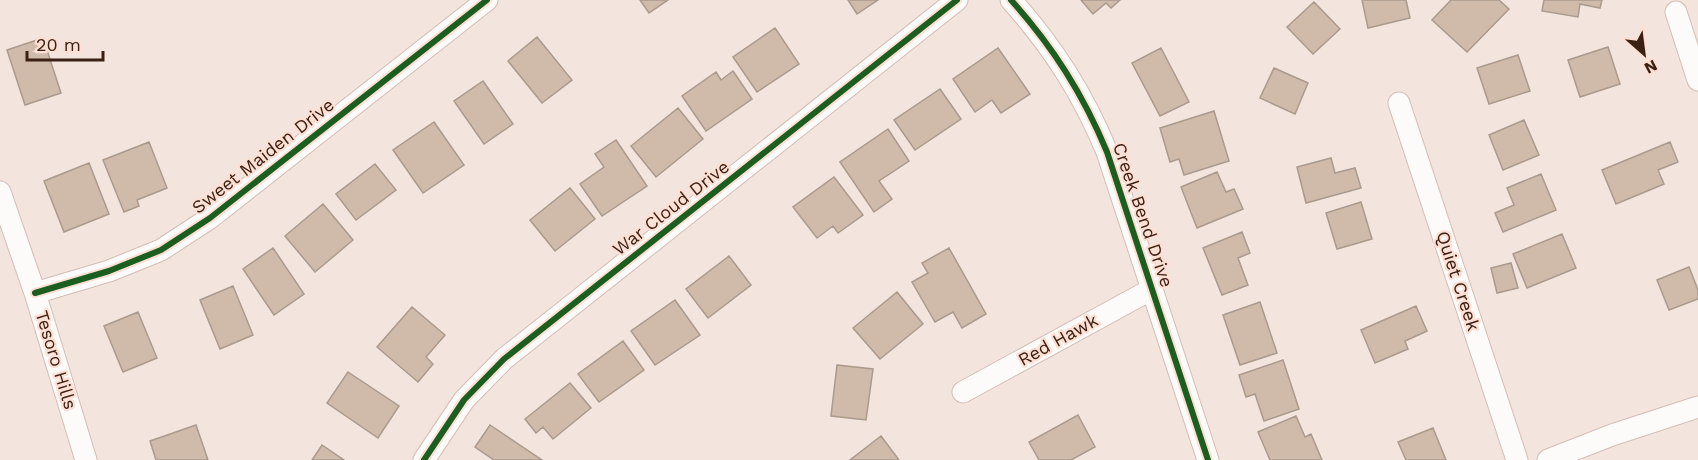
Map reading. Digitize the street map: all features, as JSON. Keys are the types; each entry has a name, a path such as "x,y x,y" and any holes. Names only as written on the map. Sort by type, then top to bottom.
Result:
{"street":[{"name":"Sweet Maiden Drive","path":"35,293 109,271 161,250 210,218 487,0"},
{"name":"War Cloud Drive","path":"424,460 464,400 504,359 957,0"},
{"name":"Creek Bend Drive","path":"1011,0 1071,78 1094,119 1107,152 1208,460"},
{"path":"1676,12 1698,80"},
{"name":"Quiet Creek","path":"1400,103 1517,460"},
{"name":"Tesoro Hills","path":"0,192 35,293 86,460"},
{"name":"Red Hawk","path":"963,392 1152,289"},
{"path":"1548,460 1612,435 1698,407"}],"building":[{"path":"640,0 668,0 649,13"},
{"path":"848,0 878,0 857,14"},
{"path":"1081,0 1120,0 1111,8 1106,3 1093,14"},
{"path":"1362,0 1406,0 1410,18 1368,28"},
{"path":"1451,0 1499,0 1509,9 1467,52 1432,20"},
{"path":"1544,0 1602,0 1600,8 1580,4 1578,17 1542,11"},
{"path":"1314,2 1340,29 1313,54 1287,27"},
{"path":"775,28 799,64 757,92 733,57"},
{"path":"537,37 572,80 542,103 508,61"},
{"path":"43,38 61,93 25,105 7,50"},
{"path":"1608,47 1620,84 1580,97 1568,60"},
{"path":"998,48 1030,94 1001,113 992,100 975,112 953,79"},
{"path":"1161,48 1189,102 1160,116 1132,63"},
{"path":"1518,55 1530,91 1489,104 1477,68"},
{"path":"1274,68 1308,83 1295,114 1260,98"},
{"path":"733,71 752,99 706,131 682,96 716,72 721,80"},
{"path":"483,81 513,124 484,144 454,101"},
{"path":"940,89 961,119 915,150 894,120"},
{"path":"678,108 703,139 656,177 631,146"},
{"path":"1214,111 1229,161 1184,175 1179,159 1170,162 1160,128"},
{"path":"1524,120 1539,155 1503,170 1489,135"},
{"path":"434,122 464,165 423,193 393,150"},
{"path":"888,129 909,161 879,181 892,199 874,212 840,162"},
{"path":"616,140 647,186 602,216 580,184 604,167 595,154"},
{"path":"149,142 167,188 137,200 139,206 124,212 103,160"},
{"path":"1670,142 1678,162 1658,170 1664,184 1616,204 1602,170"},
{"path":"1331,158 1335,173 1355,168 1361,188 1306,203 1297,167"},
{"path":"89,163 109,214 64,232 44,181"},
{"path":"375,164 396,190 356,220 336,194"},
{"path":"1217,172 1226,192 1234,189 1243,209 1197,228 1181,187"},
{"path":"1541,174 1556,210 1503,232 1495,213 1514,205 1507,188"},
{"path":"834,177 863,215 838,233 833,226 817,238 793,207"},
{"path":"570,188 595,219 555,251 530,220"},
{"path":"1361,202 1372,239 1337,249 1326,213"},
{"path":"323,204 353,240 315,272 285,236"},
{"path":"1242,232 1250,253 1238,258 1248,285 1222,295 1203,248"},
{"path":"1562,234 1576,268 1527,288 1513,254"},
{"path":"273,248 304,294 274,315 243,269"},
{"path":"949,248 986,314 962,328 953,312 935,322 912,282 928,273 922,263"},
{"path":"729,256 751,285 708,318 686,289"},
{"path":"1511,263 1518,288 1497,293 1491,268"},
{"path":"1689,267 1698,290 1698,299 1669,310 1657,280"},
{"path":"233,286 253,335 220,349 200,300"},
{"path":"897,292 923,324 880,359 853,328"},
{"path":"675,300 700,335 655,365 631,331"},
{"path":"1260,302 1277,353 1240,365 1223,315"},
{"path":"1416,306 1427,331 1405,341 1408,349 1375,363 1361,330"},
{"path":"412,307 445,335 426,357 433,364 418,382 377,347"},
{"path":"138,312 157,358 123,372 104,326"},
{"path":"623,341 644,370 599,402 578,374"},
{"path":"1283,360 1299,409 1264,421 1255,394 1246,397 1239,375"},
{"path":"837,365 873,369 866,420 831,416"},
{"path":"348,372 399,406 378,438 327,403"},
{"path":"570,383 591,408 553,439 543,427 536,433 525,419"},
{"path":"1078,415 1095,447 1071,460 1039,460 1029,442"},
{"path":"1296,416 1305,437 1311,434 1322,460 1270,460 1258,432"},
{"path":"196,425 208,460 156,460 150,441"},
{"path":"490,425 542,460 494,460 475,447"},
{"path":"1433,428 1446,460 1406,460 1398,442"},
{"path":"881,436 899,460 850,460"},
{"path":"322,445 344,460 312,460"}],"cycle path":[{"path":"35,293 109,271 161,250 210,218 487,0"},
{"path":"424,460 464,400 504,359 957,0"},
{"path":"1011,0 1054,53 1088,110 1107,152 1208,460"}]}
